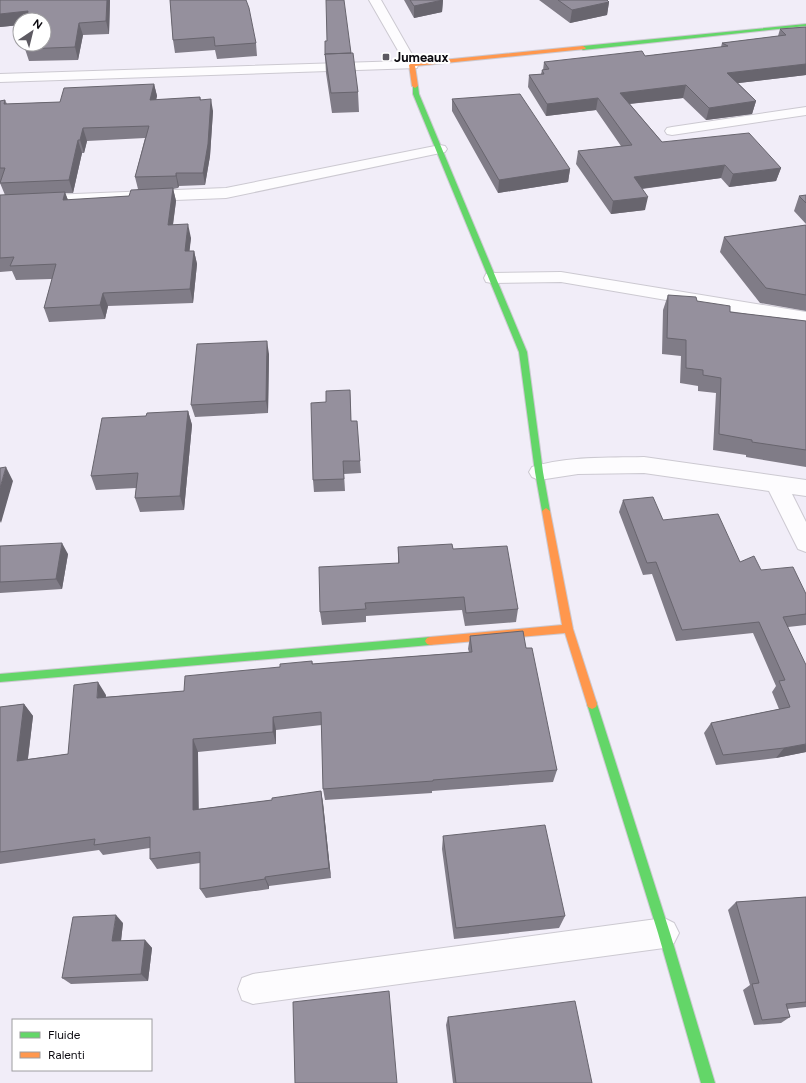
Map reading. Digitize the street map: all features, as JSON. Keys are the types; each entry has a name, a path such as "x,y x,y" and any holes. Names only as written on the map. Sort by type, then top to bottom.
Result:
{"street":[{"path":"375,0 412,65 416,94 523,352 539,472 568,629 664,933 708,1083"},
{"path":"0,78 412,65 806,25"},
{"path":"672,131 806,111"},
{"path":"0,202 226,193 440,149"},
{"path":"492,278 562,277 806,318"},
{"path":"539,472 578,466 644,465 806,488"},
{"path":"776,484 806,543"},
{"path":"0,678 568,629"},
{"path":"253,989 664,933"}],"building":[{"path":"0,0 107,0 106,21 79,23 75,47 52,48 52,12 28,11 0,14"},
{"path":"170,0 246,0 256,43 215,46 214,37 173,40"},
{"path":"326,0 344,0 351,53 325,54 325,41 327,41"},
{"path":"410,0 443,0 414,6"},
{"path":"558,0 607,0 609,2 572,10"},
{"path":"806,27 806,64 727,73 756,101 709,108 686,85 620,93 662,142 749,133 781,168 733,174 725,165 634,177 648,197 613,201 578,151 632,145 598,98 547,104 529,75 544,74 542,70 549,69 544,62 642,51 645,56 728,46 722,43 786,35 780,29"},
{"path":"353,53 358,92 331,93 325,54"},
{"path":"154,84 150,100 200,97 200,100 211,99 208,144 203,173 176,173 176,176 135,177 149,126 83,128 80,140 78,140 69,180 0,183 5,168 0,168 0,101 5,100 4,104 60,102 64,88"},
{"path":"520,94 570,169 499,180 452,99"},
{"path":"173,188 168,225 188,224 185,251 194,251 190,289 103,293 100,305 44,308 56,264 10,266 14,257 0,258 0,195 65,192 63,200 129,196 131,190"},
{"path":"806,195 806,203 799,196"},
{"path":"806,225 806,295 766,288 724,237"},
{"path":"668,295 696,297 697,301 730,306 730,312 806,321 806,450 752,442 752,440 719,434 721,378 703,375 703,370 686,368 686,340 667,338"},
{"path":"267,341 266,401 191,405 197,344"},
{"path":"350,390 351,421 357,421 360,461 343,461 344,479 313,480 311,403 326,402 326,391"},
{"path":"188,411 180,496 135,498 138,473 91,476 102,418 146,416 147,413"},
{"path":"6,467 0,488 0,468"},
{"path":"653,497 663,520 718,514 740,562 754,556 761,570 793,567 806,594 806,614 783,617 806,665 806,744 723,755 711,723 790,707 779,681 785,680 759,622 682,630 656,562 647,563 623,500"},
{"path":"62,543 56,579 0,582 0,546"},
{"path":"452,544 453,549 507,546 518,609 466,613 464,597 365,603 366,609 320,612 319,567 399,563 398,547"},
{"path":"523,631 526,648 532,648 557,770 323,789 321,712 273,717 273,732 193,739 193,810 272,800 272,798 321,791 329,868 265,877 265,879 200,889 200,852 150,859 150,837 94,845 95,839 0,852 0,707 24,704 17,761 68,754 74,685 98,682 97,698 184,691 185,676 280,667 280,664 312,661 312,664 472,652 470,636"},
{"path":"545,825 565,916 456,928 443,836"},
{"path":"806,897 806,1002 786,1004 790,1017 762,1020 752,984 759,983 736,902"},
{"path":"116,915 112,941 145,940 141,974 62,978 73,917"},
{"path":"389,991 397,1083 295,1083 293,1002"},
{"path":"575,1001 592,1083 456,1083 448,1017"}],"traffic: fast":[{"path":"583,48 806,25"},
{"path":"415,86 416,94 523,352 539,472 546,511"},
{"path":"0,678 430,641"},
{"path":"592,704 664,933 708,1083"}],"traffic: slow":[{"path":"415,86 412,65 583,48"},
{"path":"546,511 568,629 592,704"},
{"path":"430,641 568,629"}],"place":[{"name":"Jumeaux","path":"386,57"}]}
